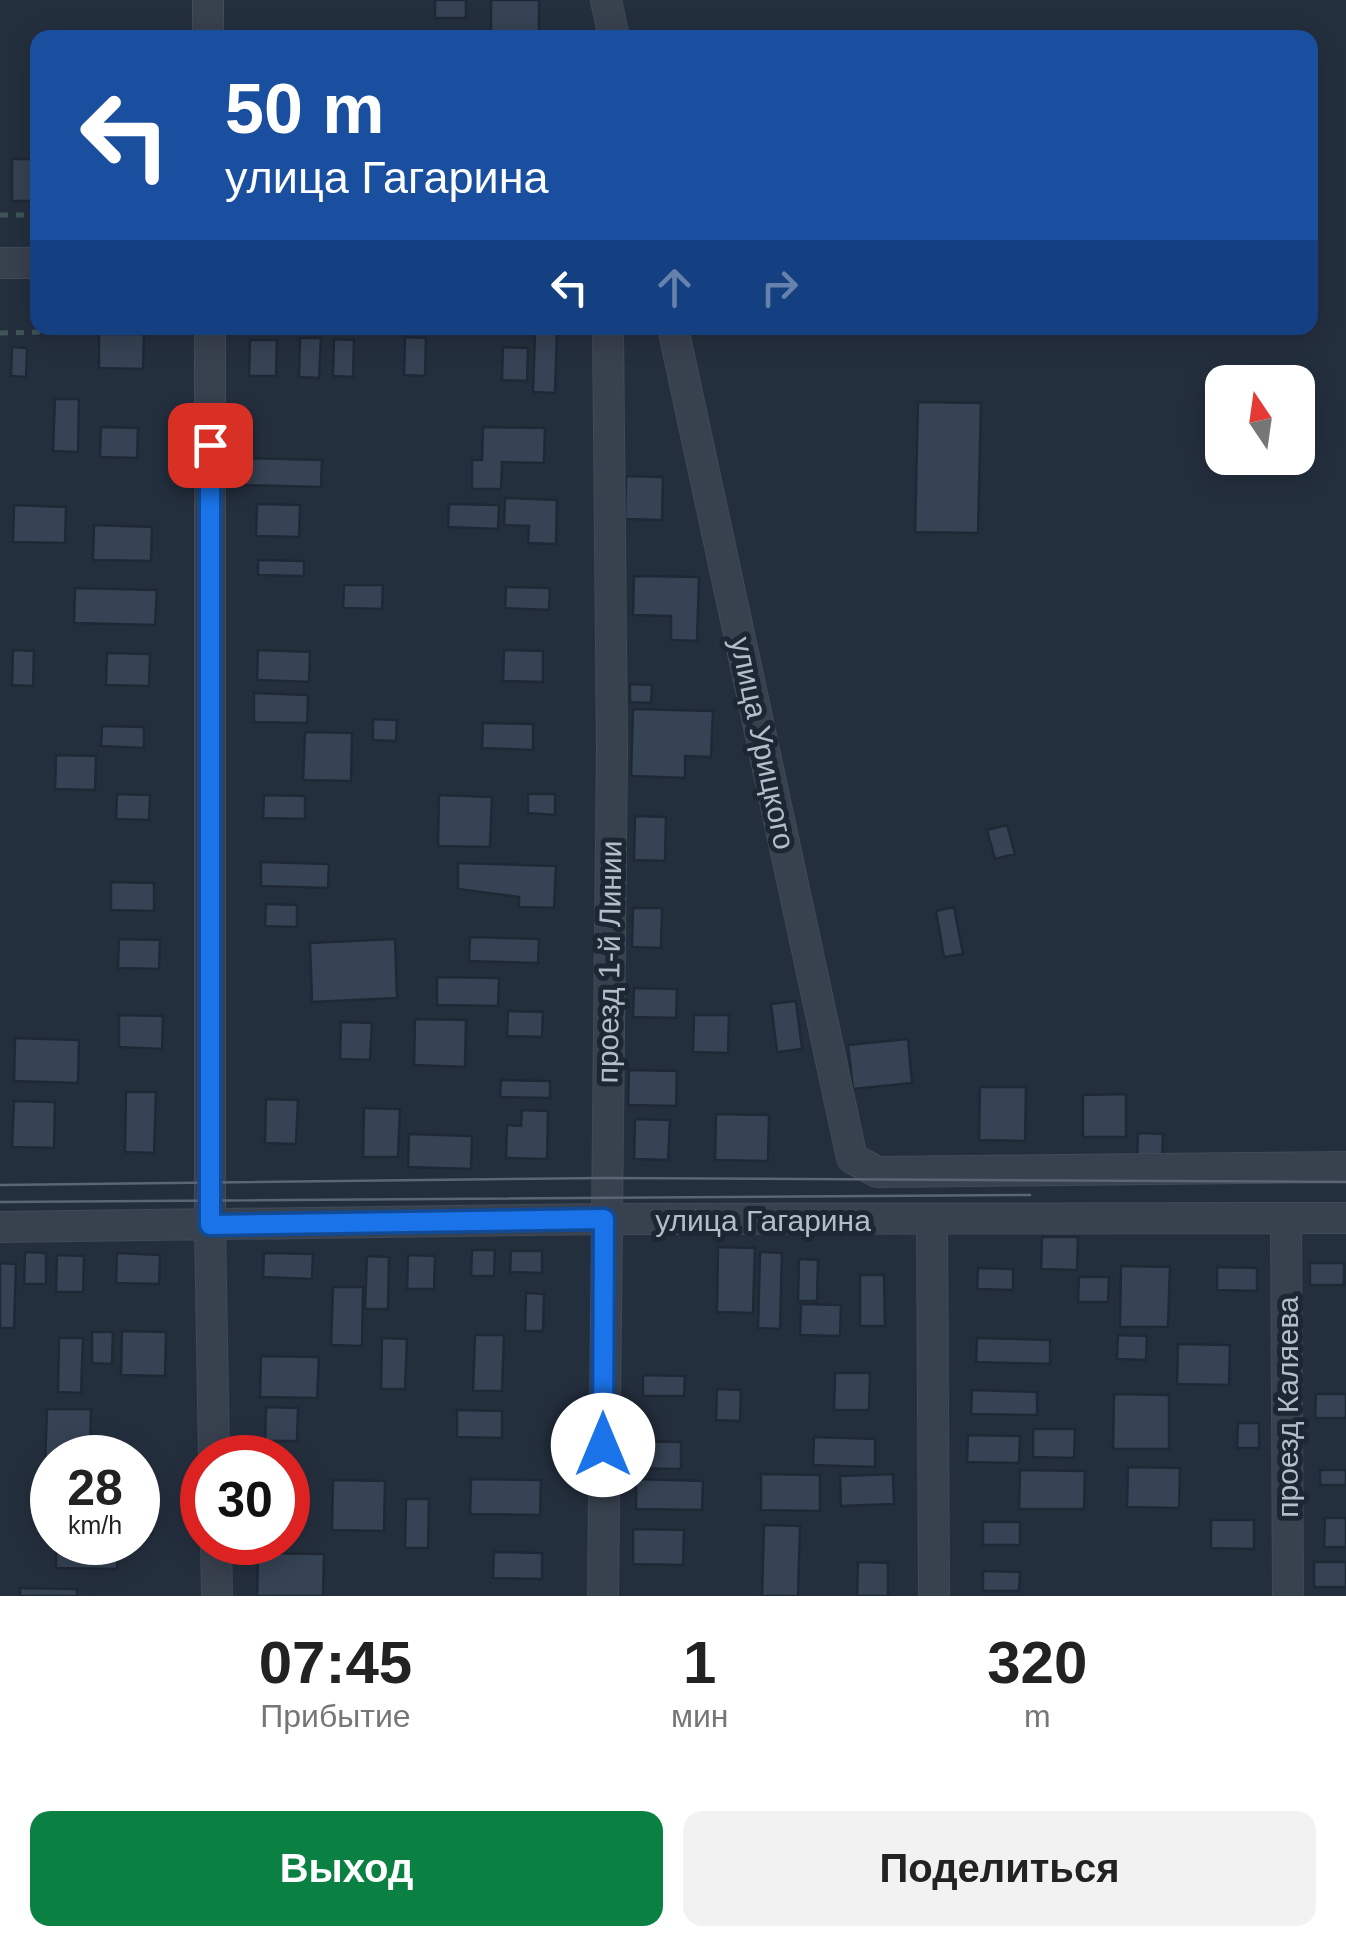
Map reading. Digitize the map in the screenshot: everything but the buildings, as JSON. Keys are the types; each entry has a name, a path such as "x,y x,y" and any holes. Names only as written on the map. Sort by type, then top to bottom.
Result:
{"street":[{"path":"208,0 208,30"},
{"path":"606,0 612,30"},
{"path":"0,263 30,263"},
{"path":"210,335 214,1435"},
{"name":"проезд 1-й Линии","path":"603,1596 604,1219 612,750 608,335"},
{"name":"улица Урицкого","path":"675,335 852,1158"},
{"name":"улица Гагарина","path":"852,1158 877,1172 1346,1167"},
{"name":"проезд Каляева","path":"1286,1218 1288,1596"},
{"name":"улица Гагарина","path":"0,1227 604,1219 1346,1218"},
{"path":"932,1220 934,1596"},
{"path":"216,1565 217,1596"}],"path":[{"path":"0,215 30,215"},
{"path":"0,333 30,332"}],"tram line":[{"path":"0,1185 605,1178 1346,1182"},
{"path":"0,1202 1030,1195"}],"route":[{"path":"210,445 210,1225 604,1219 603,1445"}]}
